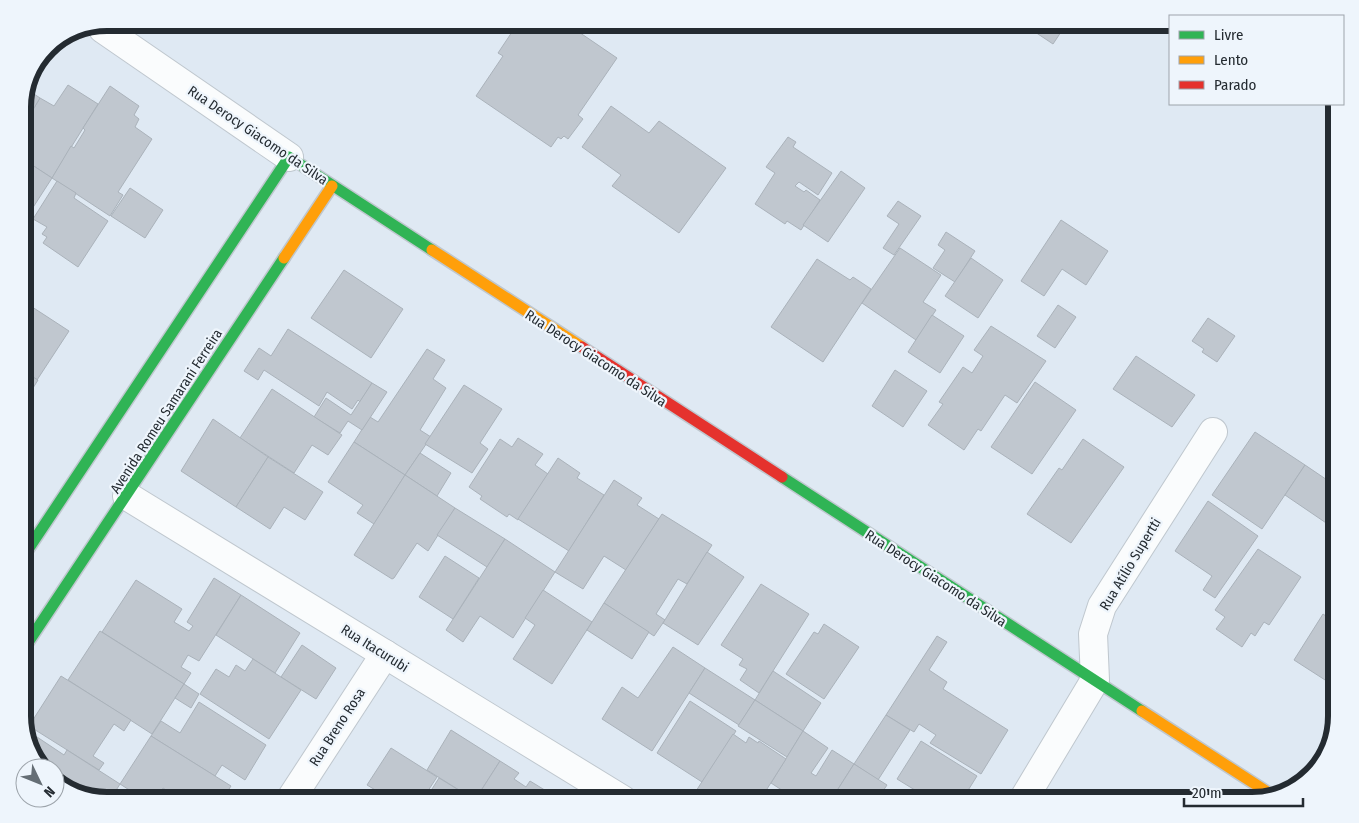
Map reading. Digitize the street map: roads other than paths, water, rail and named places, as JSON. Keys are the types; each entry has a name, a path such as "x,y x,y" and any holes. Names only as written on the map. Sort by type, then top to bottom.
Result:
{"street":[{"name":"Rua Derocy Giacomo da Silva","path":"105,31 332,186 1094,680"},
{"path":"31,545 289,157"},
{"name":"Avenida Romeu Samarani Ferreira","path":"31,638 332,186"},
{"name":"Rua Atílio Supertti","path":"1094,680 1093,634 1102,606 1213,432"},
{"name":"Rua Itacurubi","path":"127,496 611,792"},
{"name":"Rua Breno Rosa","path":"295,792 385,654"},
{"path":"1028,792 1094,680 1265,790"}]}
